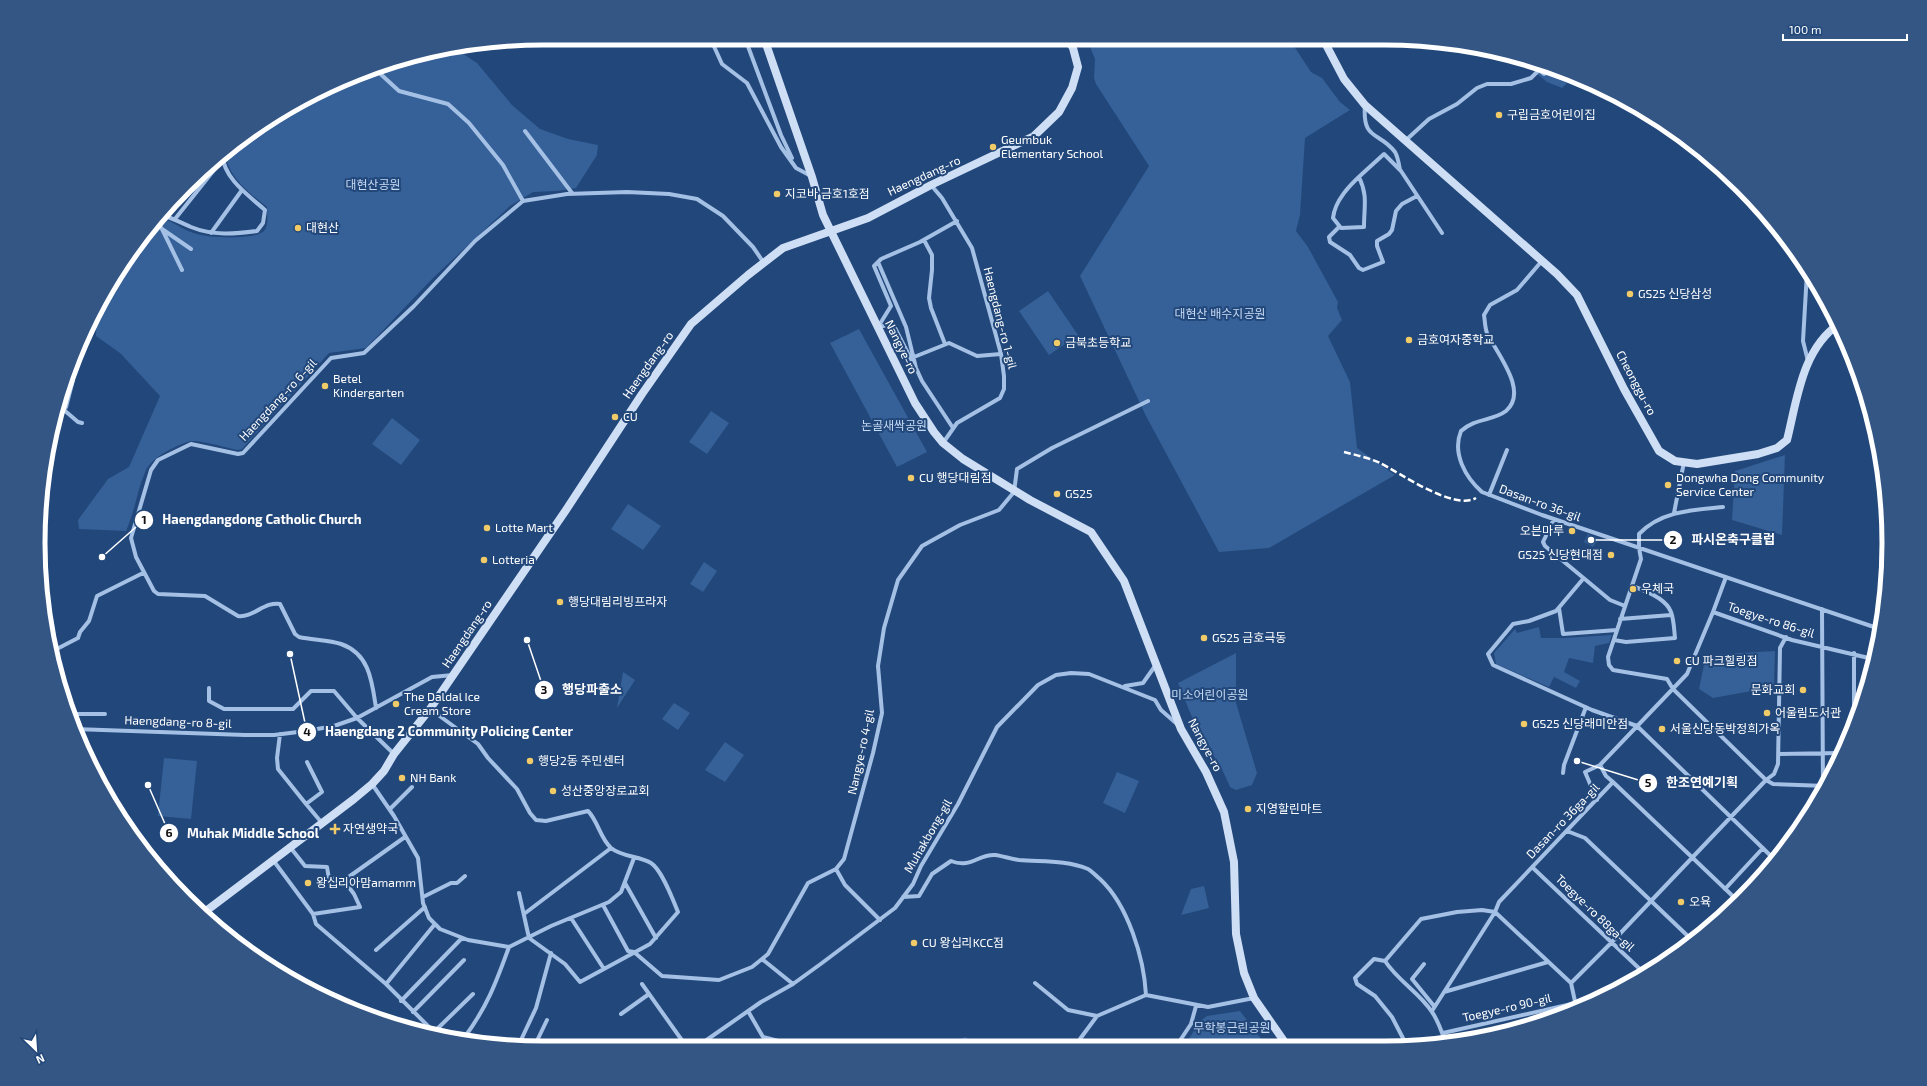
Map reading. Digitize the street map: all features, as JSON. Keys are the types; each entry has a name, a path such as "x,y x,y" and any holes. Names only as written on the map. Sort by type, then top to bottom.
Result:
{"main road":[{"name":"Nangye-ro","path":"766,45 794,129 812,177 823,215 915,403 943,443 963,459 1014,492 1091,532 1124,581 1155,666 1180,726 1206,772 1224,812 1234,862 1236,934 1244,973 1254,998 1284,1041"},
{"name":"Haengdang-ro","path":"207,910 372,784 384,771 394,754 430,709 454,675 566,510 642,394 691,324 783,248 868,218 931,185 1034,136 1059,112 1072,88 1078,67 1071,45"},
{"name":"Cheonggu-ro","path":"1326,45 1344,79 1365,105 1577,295 1624,389 1660,451 1675,461 1697,464 1758,454 1776,448 1787,440 1808,361 1827,332 1833,328"}],"street":[{"path":"713,45 722,64 748,83 781,147 796,168 812,177"},
{"path":"747,45 781,135 796,168"},
{"path":"1404,141 1428,119 1457,104 1477,88 1487,84 1511,84 1531,78 1539,70"},
{"path":"379,73 399,91 448,104 469,123 503,165 523,201 572,193 627,192 669,194 697,199 723,216 753,247 764,263"},
{"path":"1365,105 1364,121 1369,131 1395,152 1401,171 1416,196 1442,233"},
{"path":"525,130 572,193"},
{"path":"1340,227 1333,218 1334,212 1350,185 1384,154 1401,171"},
{"path":"168,217 192,228 211,232 230,235 257,232 264,223 265,210 242,190 228,174 223,162"},
{"path":"175,219 214,170"},
{"path":"1359,177 1365,190 1367,203 1364,212 1364,226 1340,227 1329,237 1330,242 1350,255 1359,268 1363,270 1383,262 1377,246 1377,241 1390,234 1396,211 1402,204 1416,196"},
{"name":"Haengdang-ro 1-gil","path":"931,185 942,198 972,248 1000,354 1004,376 1004,389 1000,398 957,424 943,443"},
{"path":"211,232 242,190"},
{"name":"Haengdang-ro 6-gil","path":"376,708 372,680 365,662 358,653 341,644 299,637 295,634 280,604 271,603 243,617 238,616 205,596 158,594 154,591 143,573 136,557 131,538 151,470 158,460 191,444 238,454 243,452 331,358 364,353 414,306 475,241 523,201"},
{"path":"878,327 891,306 874,266 878,262 924,240 956,221"},
{"path":"160,226 182,270"},
{"path":"162,230 191,249"},
{"path":"924,240 932,255 928,298 945,344"},
{"path":"878,262 904,321 916,368"},
{"name":"Dasan-ro 36-gil","path":"1541,262 1517,290 1490,304 1484,315 1486,331 1514,383 1515,396 1509,407 1504,412 1467,426 1461,431 1458,446 1463,468 1468,478 1482,492 1554,520 1874,627"},
{"path":"1807,280 1803,341 1808,361"},
{"path":"878,327 893,324 922,381 953,428"},
{"path":"914,357 945,344 953,343 977,356 984,357 1000,354"},
{"path":"73,377 64,410 78,422 82,423"},
{"path":"1014,492 1017,469 1052,448 1148,401"},
{"path":"1489,495 1507,450"},
{"path":"1674,513 1684,462"},
{"name":"Nangye-ro 4-gil","path":"836,869 844,859 882,713 878,666 884,628 898,580 922,546 960,526 999,510 1014,492"},
{"path":"1723,507 1674,513 1648,524 1639,534 1641,559 1608,657 1609,665 1613,670 1667,679 1673,689 1766,780 1773,784 1817,787"},
{"path":"1554,520 1543,542 1545,546 1610,600 1625,606"},
{"path":"57,649 78,638 80,632 90,621 97,596 143,573"},
{"name":"Dasan-ro 36ga-gil","path":"1495,912 1499,902 1613,782 1606,776 1600,765 1687,674 1726,577"},
{"path":"1583,579 1559,608 1529,621 1513,624 1488,654 1493,666 1586,707 1637,726 1771,856"},
{"path":"1614,640 1626,642 1675,638 1668,607 1646,591 1632,586"},
{"path":"1559,608 1563,634 1617,630"},
{"name":"Toegye-ro 86-gil","path":"1822,609 1824,776"},
{"name":"Toegye-ro 86-gil","path":"1713,612 1786,637 1868,657"},
{"path":"1620,619 1671,615"},
{"path":"1385,961 1421,919 1457,912 1482,910 1495,912 1571,983 1693,858 1766,780 1774,774 1779,754 1780,648 1786,637"},
{"path":"1854,653 1854,708"},
{"name":"Muhakbong-gil","path":"705,1041 748,1011 793,984 895,908 958,804 997,727 1038,685 1056,675 1071,673 1089,674 1123,686 1143,683 1155,666"},
{"name":"Haengdang-ro 8-gil","path":"81,729 245,735 280,734 334,726 357,718 432,677 454,675"},
{"path":"1123,686 1155,700 1161,710 1180,726"},
{"path":"209,688 209,701 224,709 293,709 311,691 334,691 357,718 394,754"},
{"path":"1563,773 1564,765 1586,707"},
{"path":"430,709 478,744 488,758 518,789 530,813 536,820 546,821 588,811 596,818 603,836 611,848 634,858 652,863 661,875 678,912 650,944 580,982 565,964 529,938 518,893"},
{"path":"75,714 105,714"},
{"path":"280,734 277,758 278,770 322,823"},
{"path":"1779,754 1835,754"},
{"path":"306,804 322,792 307,762"},
{"path":"1597,800 1585,772 1600,765"},
{"path":"1613,782 1734,897"},
{"path":"372,784 390,809 418,858 423,897 429,918 440,929 462,938 509,947 603,905 621,892 634,858"},
{"path":"390,809 412,787"},
{"path":"1567,831 1585,838 1652,900 1689,937"},
{"path":"343,881 405,837"},
{"path":"290,847 306,866 327,867 329,879 342,878 354,894 360,907 313,914"},
{"path":"524,914 611,848"},
{"path":"1725,889 1763,848"},
{"path":"903,897 920,896 932,874 951,861 961,865 993,855 1018,860 1044,860 1089,870 1106,885 1120,903 1127,917 1144,974 1146,995"},
{"path":"273,860 313,914 316,924 386,984 401,1001 429,1027"},
{"name":"Toegye-ro 88ga-gil","path":"1532,867 1640,970"},
{"path":"603,905 628,951 634,952 662,976 719,980 752,967 768,954 808,883 836,869 845,885 880,920"},
{"path":"423,897 450,883 457,883 465,876"},
{"path":"625,883 656,938"},
{"path":"376,950 425,907"},
{"path":"1432,1011 1495,912"},
{"path":"571,918 604,969"},
{"path":"386,984 435,924"},
{"path":"401,1001 462,938"},
{"path":"466,1035 481,1015 488,1002 509,947"},
{"path":"522,1040 536,1008 551,953"},
{"path":"762,959 793,984"},
{"path":"1385,961 1374,959 1355,978 1357,984 1374,996 1392,1017 1404,1040"},
{"path":"413,1012 464,960"},
{"path":"1385,961 1390,970 1432,1011 1444,1037"},
{"path":"1444,992 1548,962"},
{"path":"1424,964 1412,979 1434,1006"},
{"path":"1035,983 1068,1010 1096,1016"},
{"name":"Toegye-ro 90-gil","path":"1571,983 1575,1003"},
{"path":"642,984 682,1041"},
{"path":"437,1029 473,994"},
{"path":"621,1014 649,994"},
{"path":"1080,1041 1096,1016 1146,995 1196,1006 1208,1007 1254,998"},
{"path":"1180,1041 1191,1024 1196,1006"},
{"name":"Toegye-ro 90-gil","path":"1443,1033 1562,1008"},
{"path":"748,1011 763,1037 778,1041"},
{"path":"536,1041 547,1020"}],"green space":[{"name":"대현산 배수지공원","path":"1089,45 1293,45 1311,72 1322,78 1340,102 1350,110 1305,138 1300,215 1296,231 1308,247 1338,302 1337,308 1342,320 1328,336 1350,382 1357,448 1395,475 1269,548 1219,552 1146,416 1080,276 1149,166 1096,84 1094,78 1095,59"},
{"name":"대현산공원","path":"461,52 477,63 512,105 540,129 568,139 598,145 597,155 576,188 557,191 533,192 510,206 434,277 366,348 329,353 242,449 238,450 196,441 186,442 173,448 159,456 149,465 146,470 126,531 79,529 78,520 108,479 129,467 160,396 120,353 96,336 97,322 129,266 137,255 141,255 141,250 165,220 192,233 211,236 251,236 259,234 266,229 267,207 246,190 234,176 227,159 240,148 266,129 323,96 383,71 414,62"},
{"path":"1541,70 1575,83 1567,83 1562,88 1547,82 1537,74"},
{"path":"1048,291 1078,335 1049,355 1019,311"},
{"name":"논골새싹공원","path":"859,329 927,452 897,467 830,343"},
{"path":"711,411 729,423 707,454 689,442"},
{"path":"392,418 420,440 401,465 372,444"},
{"path":"1785,455 1782,535 1732,520 1735,471"},
{"path":"628,504 661,526 643,550 611,529"},
{"path":"1588,534 1598,539 1593,547 1584,542"},
{"path":"704,562 717,571 703,592 690,584"},
{"path":"1539,627 1541,638 1612,635 1609,643 1595,646 1593,663 1569,658 1564,672 1580,681 1576,688 1554,677 1549,687 1496,664 1494,653 1515,629 1517,633"},
{"path":"1775,651 1774,687 1713,698 1699,689 1706,655"},
{"name":"미소어린이공원","path":"1236,653 1236,703 1257,773 1252,785 1236,790 1230,787 1221,767 1198,732 1178,683"},
{"path":"623,672 635,680 617,708"},
{"path":"674,703 690,713 678,730 662,719"},
{"path":"725,742 744,755 725,782 705,770"},
{"path":"164,758 197,761 191,819 158,816"},
{"path":"1117,772 1139,781 1125,813 1103,803"},
{"path":"1204,886 1209,908 1181,915 1191,889"},
{"name":"무학봉근린공원","path":"1240,1011 1263,1041 1188,1041 1200,1021 1207,1016"},
{"path":"965,1037 974,1041 954,1041"}],"railway":[{"path":"1344,452 1380,463 1413,482 1441,495 1466,501 1476,498"}],"place":[{"name":"구립금호어린이집","path":"1499,115"},
{"name":"Geumbuk Elementary School","path":"993,147"},
{"name":"지코바 금호1호점","path":"777,194"},
{"name":"대현산","path":"298,228"},
{"name":"GS25 신당삼성","path":"1630,294"},
{"name":"금호여자중학교","path":"1409,340"},
{"name":"금북초등학교","path":"1057,343"},
{"name":"Betel Kindergarten","path":"325,386"},
{"name":"CU","path":"615,417"},
{"name":"CU 행당대림점","path":"911,478"},
{"name":"Dongwha Dong Community Service Center","path":"1668,485"},
{"name":"GS25","path":"1057,494"},
{"name":"Lotte Mart","path":"487,528"},
{"name":"오븐마루","path":"1572,531"},
{"name":"파시온축구클럽","path":"1591,540"},
{"name":"GS25 신당현대점","path":"1611,555"},
{"name":"Haengdangdong Catholic Church","path":"102,557"},
{"name":"Lotteria","path":"484,560"},
{"name":"우체국","path":"1633,589"},
{"name":"행당대림리빙프라자","path":"560,602"},
{"name":"GS25 금호극동","path":"1204,638"},
{"name":"행당파출소","path":"527,640"},
{"name":"Haengdang 2 Community Policing Center","path":"290,654"},
{"name":"CU 파크힐링점","path":"1677,661"},
{"name":"문화교회","path":"1803,690"},
{"name":"The Daldal Ice Cream Store","path":"396,704"},
{"name":"어울림도서관","path":"1767,713"},
{"name":"GS25 신당래미안점","path":"1524,724"},
{"name":"서울신당동박정희가옥","path":"1662,729"},
{"name":"행당2동 주민센터","path":"530,761"},
{"name":"한조연예기획","path":"1577,761"},
{"name":"NH Bank","path":"402,778"},
{"name":"Muhak Middle School","path":"148,785"},
{"name":"성산중앙장로교회","path":"553,791"},
{"name":"지영할린마트","path":"1248,809"},
{"name":"자연생약국","path":"335,829"},
{"name":"왕십리아맘amamm","path":"308,883"},
{"name":"오육","path":"1681,902"},
{"name":"CU 왕십리KCC점","path":"914,943"}]}
